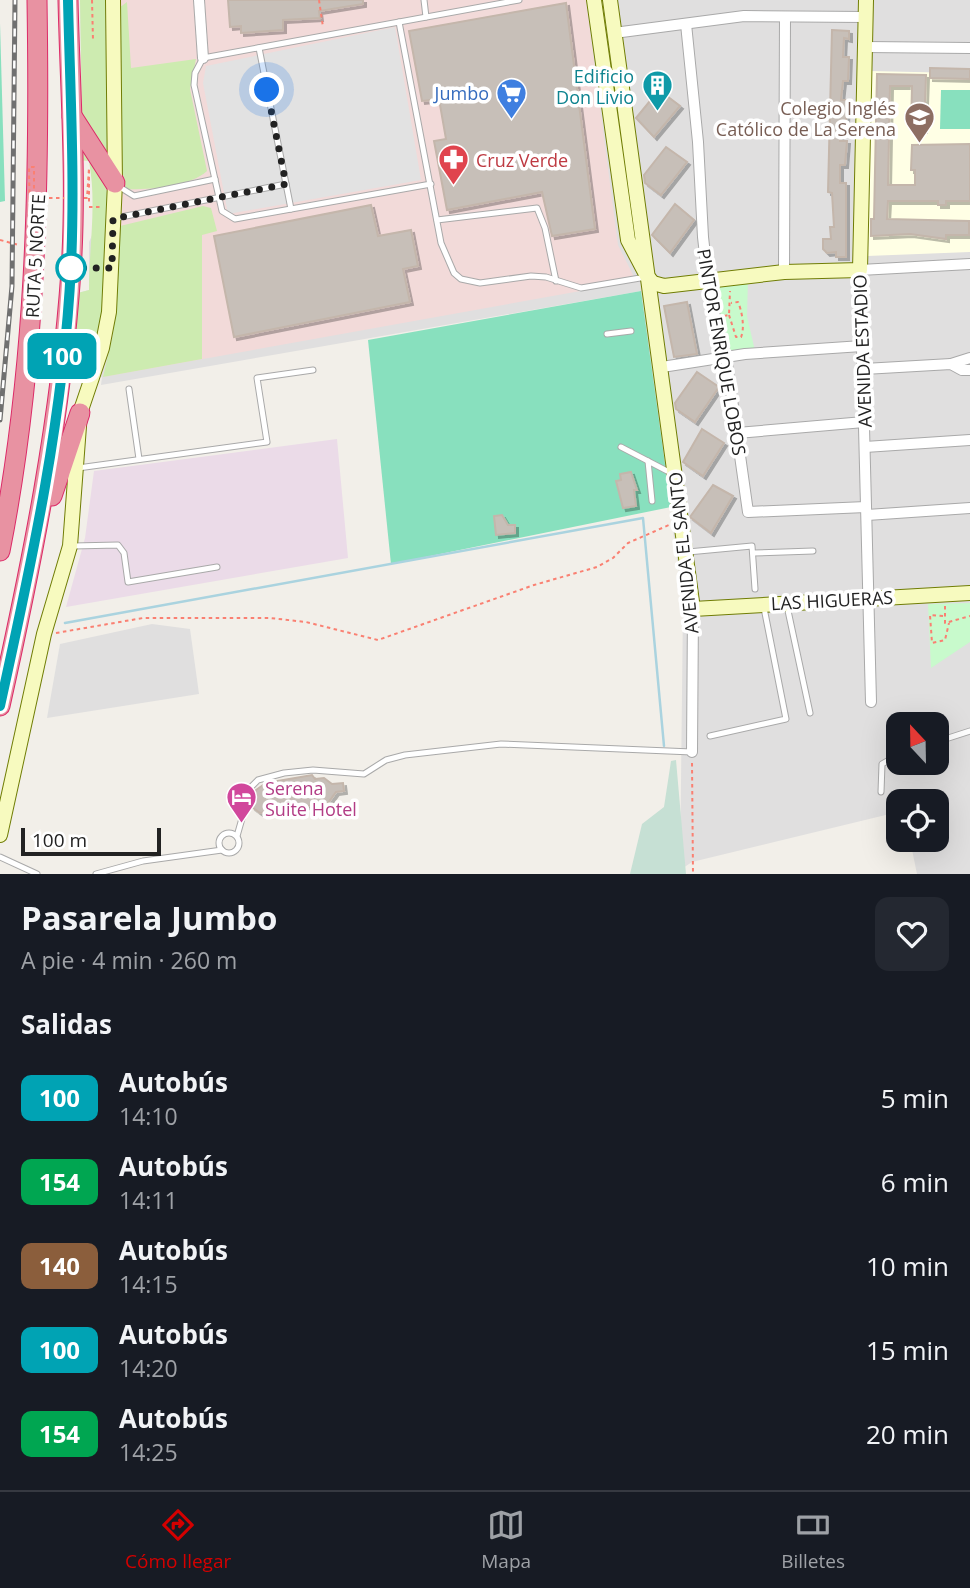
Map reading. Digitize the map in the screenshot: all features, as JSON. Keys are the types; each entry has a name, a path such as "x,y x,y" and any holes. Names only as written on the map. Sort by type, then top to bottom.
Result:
{"highway":[{"name":"RUTA 5 NORTE","path":"0,551 20,430 34,298 39,169 37,0"},
{"name":"RUTA 5 NORTE","path":"0,706 35,547 69,298 72,237 68,0"},
{"path":"71,115 115,183"},
{"path":"35,547 80,413"}],"street":[{"path":"198,0 203,58"},
{"name":"AVENIDA EL SANTO","path":"594,0 628,240 647,276"},
{"name":"AVENIDA EL SANTO","path":"610,0 693,609 692,752"},
{"name":"AVENIDA ESTADIO","path":"866,0 860,270 871,702"},
{"path":"0,835 44,635 70,546 80,413 106,330 115,183 115,2"},
{"path":"614,33 744,16 866,17"},
{"path":"784,272 785,17"},
{"name":"PINTOR ENRIQUE LOBOS","path":"686,24 698,142 702,237 726,357 748,512 867,511"},
{"path":"865,47 970,48"},
{"path":"647,276 653,283 664,286 784,272 970,264"},
{"path":"662,367 726,357 862,346"},
{"path":"864,369 951,364 970,358"},
{"path":"951,364 962,370 970,370"},
{"path":"737,433 864,422"},
{"path":"865,447 970,440"},
{"path":"867,511 970,508"},
{"name":"LAS HIGUERAS","path":"693,609 970,593"}],"lane":[{"path":"424,0 426,17"},
{"path":"431,184 235,219 222,211 194,85 195,73 203,58 519,0"},
{"path":"399,22 437,220 450,268 461,279 480,283 531,276 581,288 647,276"},
{"path":"259,48 291,209"},
{"path":"115,183 125,193 134,196 215,179"},
{"path":"113,219 286,184"},
{"path":"437,220 537,208 545,228 556,281"},
{"path":"607,334 631,331"},
{"path":"77,468 267,442 257,378 313,370"},
{"path":"129,389 139,459"},
{"path":"621,447 675,474"},
{"path":"648,461 652,501"},
{"path":"70,546 118,545 124,553 128,582 217,567"},
{"path":"685,552 752,546 755,589"},
{"path":"753,552 813,551"},
{"path":"787,603 810,713"},
{"path":"710,736 786,719 764,604"},
{"path":"949,738 970,731"},
{"path":"96,874 143,861 222,850 228,853 236,851 242,810 251,787 258,780 284,773 313,770 364,774 386,760 405,755 501,744 692,752"},
{"path":"881,792 882,764 886,762"},
{"path":"222,850 219,843 221,836 228,833 237,836"},
{"path":"0,857 37,874"}],"path":[{"path":"92,0 93,40"},
{"path":"319,0 325,36"},
{"path":"30,228 29,167 34,167 34,198 87,198 89,168 89,202"},
{"path":"0,240 22,246"},
{"path":"730,278 729,315 732,331 736,337 741,337 743,327 740,308 738,302 731,303"},
{"path":"716,317 729,315"},
{"path":"44,635 143,618 270,618 306,622 378,640 534,585 597,567 641,536 681,520"},
{"path":"936,596 946,607 943,617 945,623 970,616"},
{"path":"943,617 930,615 932,643 945,640 949,623"},
{"path":"692,752 692,874"}],"shaded area":[{"path":"80,0 970,0 970,874 917,874 912,852 949,852 949,789 886,789 886,815 692,862 680,870 683,605 641,291 101,385 102,377 86,375 74,294 89,290 89,242 94,231 93,181 82,115"},
{"path":"118,0 586,0 618,245 636,281 103,377 113,334 120,226"},
{"path":"395,27 421,180 228,214 203,83 206,66"},
{"name":"Colegio Inglés Católico de La Serena","path":"960,68 970,68 970,252 867,256 870,71 959,73"},
{"path":"337,439 348,558 66,607 85,538 94,471"},
{"path":"152,624 190,629 199,694 47,718 60,644"},
{"path":"676,760 686,874 630,874 642,824 664,807 671,761"}],"green space":[{"path":"80,0 105,0 108,167 82,116"},
{"path":"127,2 131,68 196,59 190,89 207,171 189,181 154,188 121,189 119,8"},
{"path":"0,23 5,201 0,202"},
{"path":"941,90 970,90 970,129 940,129"},
{"path":"78,137 104,176 108,199 102,314 86,375 65,375 74,294 89,290 93,210 91,177 89,161 78,160"},
{"path":"203,206 211,208 217,231 202,235 202,359 103,377 113,334 120,226"},
{"path":"748,279 747,316 755,351 727,351 714,285"},
{"path":"641,291 671,507 391,564 368,340"},
{"path":"970,603 970,642 931,668 928,604"}],"building":[{"path":"228,0 363,0 363,4 319,11 320,18 283,20 283,30 241,33 241,26 230,27"},
{"name":"Jumbo","path":"566,3 595,229 552,236 542,192 447,210 434,141 446,139 439,99 422,101 409,31"},
{"path":"832,30 849,31 849,39 844,38 843,57 849,57 848,81 843,81 841,100 847,100 846,122 841,122 840,141 847,141 845,165 840,165 840,183 846,183 846,257 836,257 836,252 827,253 823,249 823,239 831,239 830,227 834,227 832,193 828,192"},
{"path":"930,68 970,69 970,79 930,78"},
{"path":"877,74 926,75 924,130 911,130 912,86 890,86 888,185 915,185 915,170 911,170 912,145 970,144 970,201 946,201 946,205 938,205 938,201 888,201 887,219 969,221 969,235 946,235 946,239 910,234 871,236 871,219 874,219"},
{"name":"Edificio Don Livio","path":"659,90 680,106 654,137 636,118"},
{"path":"666,147 687,162 661,195 645,183 644,175"},
{"path":"675,204 694,220 670,253 652,235"},
{"path":"371,205 378,236 411,230 418,266 403,269 410,302 234,337 214,236"},
{"path":"687,302 697,354 674,357 664,306"},
{"path":"697,372 719,387 695,422 676,409 675,403"},
{"path":"702,429 724,443 703,476 683,462"},
{"path":"631,472 637,490 634,490 636,506 623,508 616,481 621,480 620,474"},
{"path":"713,485 733,496 711,533 690,517"},
{"path":"502,515 508,525 515,525 515,533 496,535 494,516"},
{"path":"312,775 315,779 324,778 332,784 343,783 344,791 336,792 328,803 260,813 252,807 256,790 266,783"}],"waterway":[{"path":"65,623 643,518 664,746"}],"railway":[{"path":"0,420 12,286 15,0"}],"bus line":[{"name":"100","path":"0,706 41,514 69,298 72,206 68,0"}],"place":[{"name":"Edificio Don Livio","path":"657,113"},
{"name":"Jumbo","path":"512,120"},
{"name":"Colegio Inglés Católico de La Serena","path":"919,145"},
{"name":"Cruz Verde","path":"453,187"},
{"name":"Serena Suite Hotel","path":"242,825"}],"route":[{"path":"71,268 112,268 113,219 286,184 267,90"}]}
